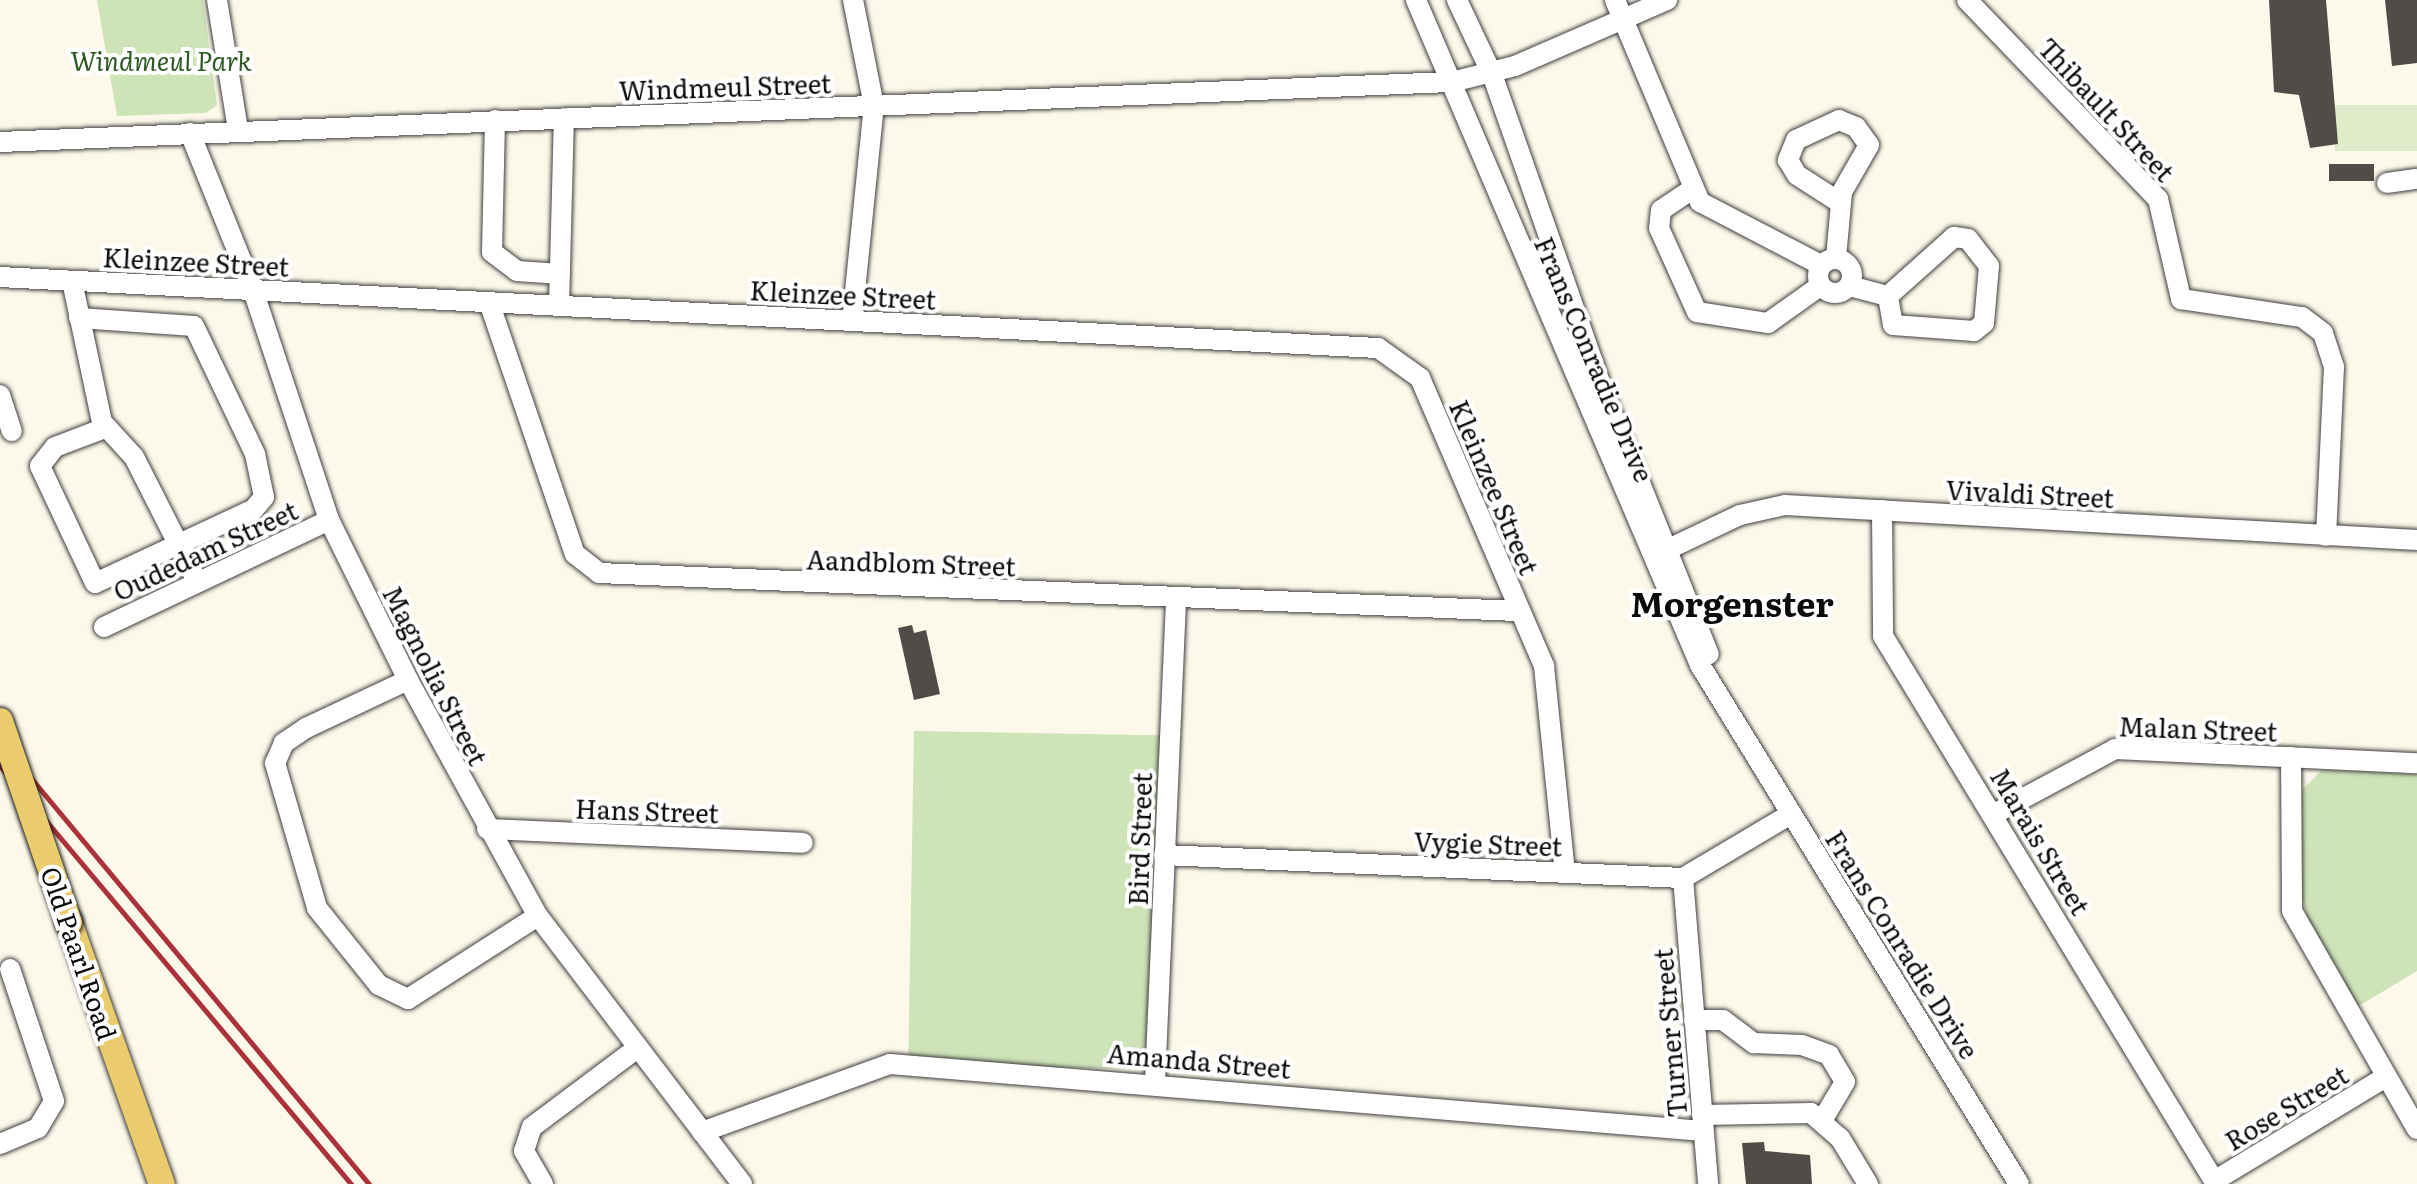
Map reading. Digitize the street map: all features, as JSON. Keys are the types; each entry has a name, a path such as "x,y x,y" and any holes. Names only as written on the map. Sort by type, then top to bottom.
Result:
{"main road":[{"name":"Old Paarl Road","path":"0,721 162,1184"}],"street":[{"path":"217,0 238,129"},
{"path":"852,321 874,106 853,0"},
{"name":"Frans Conradie Drive","path":"1416,0 1651,558 1700,665 2019,1184"},
{"name":"Frans Conradie Drive","path":"1457,0 1492,74 1601,386 1671,548 1741,732"},
{"path":"1615,0 1691,190 1713,211 1825,270 1840,293 1850,286 1888,296"},
{"name":"Windmeul Street","path":"0,142 238,129 1452,82 1492,74 1623,22 1667,0"},
{"name":"Thibault Street","path":"1967,0 2158,199 2181,299 2302,317 2323,333 2334,367 2326,536"},
{"path":"559,306 564,118"},
{"path":"495,120 492,252 517,271 560,274"},
{"name":"Magnolia Street","path":"190,133 253,290 329,520 408,680 487,829 538,916 636,1049 742,1184"},
{"path":"2387,183 2417,179"},
{"path":"1691,190 1661,210 1659,228 1697,312 1768,323 1825,270 1839,202"},
{"path":"1954,237 1968,239 1989,266 1987,319 1974,331 1898,328 1888,319 1888,296 1954,237"},
{"path":"1825,270 1851,268 1850,286"},
{"name":"Kleinzee Street","path":"0,277 1378,348 1420,378 1550,686 1565,872"},
{"path":"72,281 105,428 134,457 196,579"},
{"name":"Aandblom Street","path":"489,302 575,554 599,573 1519,611"},
{"path":"79,318 188,322 220,372 264,479 264,497 179,547 106,583 85,575 40,466 55,447 105,428"},
{"path":"0,395 12,431"},
{"name":"Vivaldi Street","path":"1651,558 1766,507 1882,510 2417,540"},
{"name":"Marais Street","path":"1882,510 1883,636 2215,1182"},
{"name":"Oudedam Street","path":"104,627 196,579 329,520"},
{"name":"Bird Street","path":"1155,1082 1176,599"},
{"path":"408,680 306,728 284,743 275,763 317,908 379,985 408,999 538,916"},
{"name":"Malan Street","path":"1994,814 2115,749 2417,763"},
{"path":"2291,757 2292,911 2417,1129"},
{"path":"1683,878 1791,814"},
{"name":"Hans Street","path":"487,829 803,843"},
{"name":"Vygie Street","path":"1164,855 1683,878"},
{"name":"Turner Street","path":"1683,878 1708,1184"},
{"path":"0,1144 38,1128 54,1101 10,969"},
{"path":"1694,1020 1723,1020 1754,1043 1802,1045 1829,1055 1845,1082 1823,1119 1868,1184"},
{"path":"543,1184 524,1151 532,1127 636,1049"},
{"name":"Amanda Street","path":"702,1132 890,1064 1702,1123 1793,1109 1823,1119"},
{"name":"Rose Street","path":"2215,1182 2386,1077"}],"green space":[{"name":"Windmeul Park","path":"97,0 203,0 217,105 206,113 117,116"},
{"path":"2335,105 2417,105 2417,151 2335,151"},
{"path":"914,731 1170,735 1164,1069 908,1065"},
{"path":"2322,770 2417,774 2417,971 2357,1007 2307,917 2300,889 2302,790"}],"building":[{"path":"2269,0 2326,0 2338,144 2310,148 2299,95 2274,92"},
{"path":"2385,0 2417,0 2417,63 2392,66"},
{"path":"2329,164 2374,164 2374,181 2329,181"},
{"path":"912,625 914,633 926,630 940,694 914,700 898,628"},
{"path":"1764,1142 1765,1151 1810,1155 1812,1184 1746,1184 1742,1143"}],"railway":[{"path":"0,741 369,1184"},
{"path":"0,766 351,1184"}],"district":[{"name":"Morgenster","path":"1732,603"}]}
